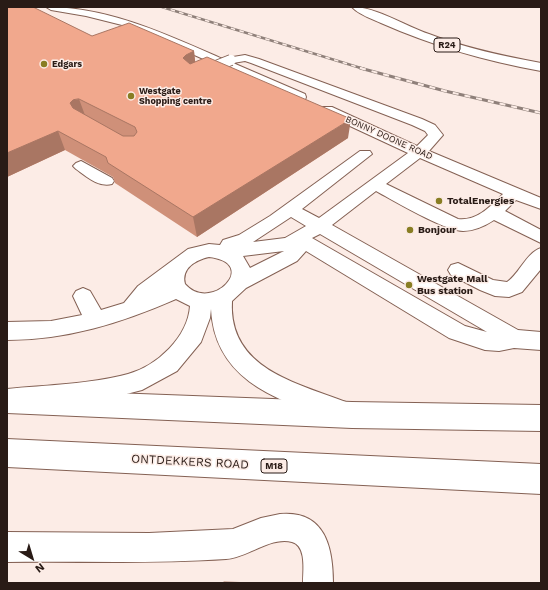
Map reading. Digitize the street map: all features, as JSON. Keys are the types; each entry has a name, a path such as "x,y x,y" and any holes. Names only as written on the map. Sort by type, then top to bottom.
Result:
{"main road":[{"name":"R24","path":"357,7 406,31 457,48 541,67"},
{"path":"7,401 352,415 541,418"},
{"name":"ONTDEKKERS ROAD","path":"7,453 541,479"}],"street":[{"name":"BONNY DOONE ROAD","path":"54,9 122,21 154,32 419,152 541,204"},
{"path":"177,266 174,274 174,283 178,290 187,298 211,299 233,291 241,282 290,256 311,234 374,184 419,152 436,136 430,128 424,125 249,58 231,60 199,74"},
{"path":"216,250 245,239 290,209 364,154"},
{"path":"81,166 106,181"},
{"path":"374,184 455,224 471,225 494,213 513,193"},
{"path":"290,209 311,234 457,332 477,340 499,343 514,339 541,341"},
{"path":"494,213 541,237"},
{"path":"130,311 145,291 186,258 196,252 266,248 289,244 311,234"},
{"path":"216,250 238,260 242,267 243,274 241,282"},
{"path":"458,270 500,290 508,291 515,287 541,256"},
{"path":"7,332 51,331 96,321 130,311 178,290"},
{"path":"83,296 96,321"},
{"path":"7,401 111,388 134,383 169,364 193,336 200,318 211,299"},
{"path":"211,299 220,308 228,341 239,360 253,375 285,391 352,415"},
{"path":"7,547 235,544 261,532 293,527 301,530 314,542 318,552 318,583"}],"building":[{"name":"Westgate Shopping centre","path":"7,7 33,7 92,36 129,23 194,51 183,58 190,64 207,57 351,119 193,217 108,163 106,157 58,131 7,153","holes":["79,99 135,127 137,132 134,136 123,136 73,108 70,103 73,100"]},
{"path":"224,582 256,583 224,583"}],"railway":[{"path":"162,7 364,69"},
{"path":"360,68 445,91 541,113"}],"place":[{"name":"Edgars","path":"44,64"},
{"name":"Westgate Shopping centre","path":"131,96"},
{"name":"TotalEnergies","path":"439,201"},
{"name":"Bonjour","path":"410,230"},
{"name":"Westgate Mall Bus station","path":"409,285"}]}
